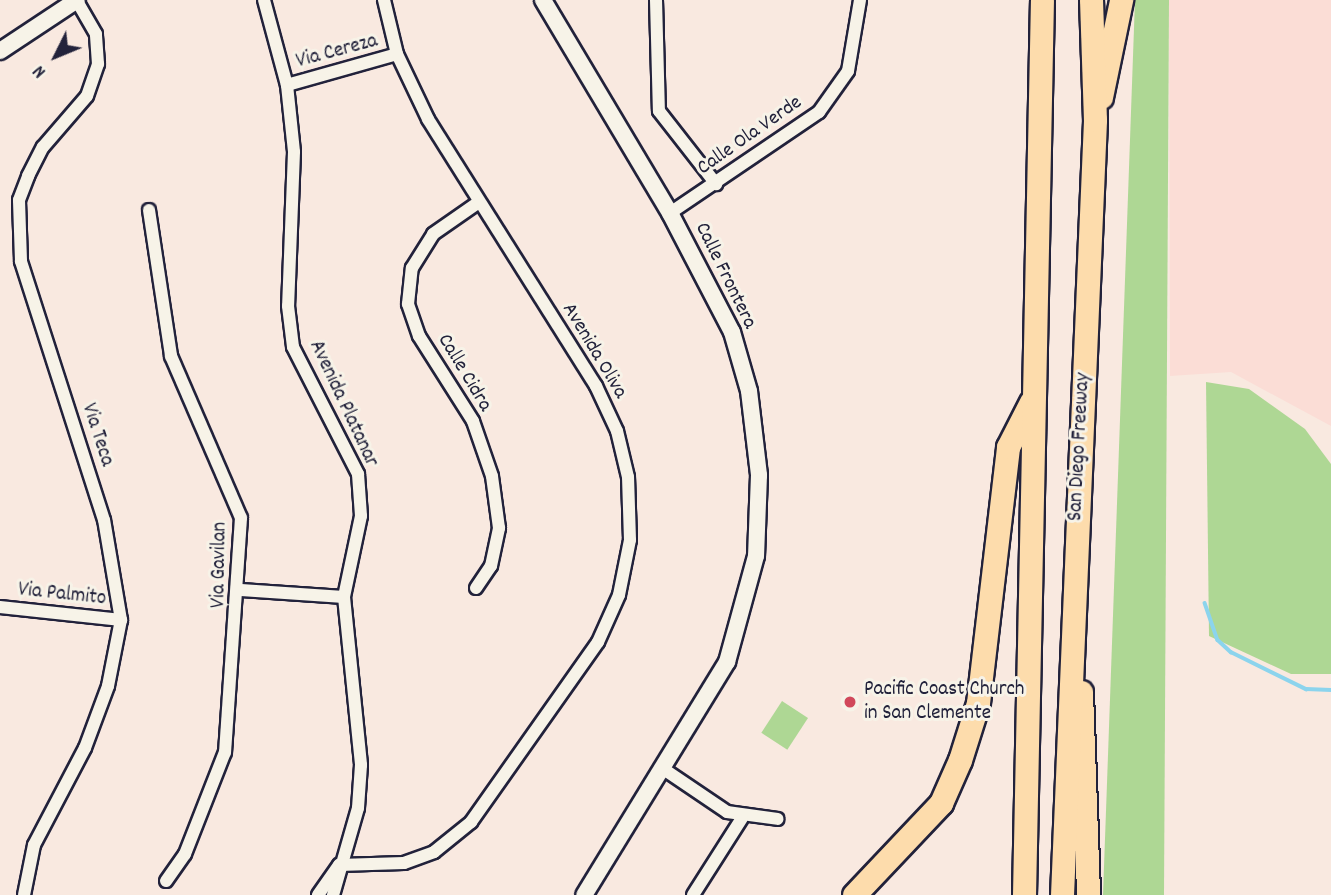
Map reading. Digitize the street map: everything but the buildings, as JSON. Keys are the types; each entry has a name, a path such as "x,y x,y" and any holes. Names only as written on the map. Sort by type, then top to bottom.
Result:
{"highway":[{"path":"1024,895 1042,0"},
{"name":"San Diego Freeway","path":"1062,895 1095,120 1091,0"},
{"path":"1095,120 1121,0"},
{"path":"854,895 941,803 960,760 978,703 1008,447 1034,396"},
{"path":"1073,597 1088,895"}],"street":[{"path":"0,51 76,0"},
{"name":"Via Teca","path":"23,895 34,845 85,748 108,686 121,621 104,520 21,261 19,200 28,176 43,147 87,96 98,64 96,34 76,0"},
{"name":"Avenida Platanar","path":"264,0 287,85 297,190 288,306 293,347 358,474 361,516 344,597 361,765 358,808 339,865 333,895"},
{"name":"Avenida Oliva","path":"339,865 404,863 434,852 471,822 598,642 619,595 630,540 628,477 617,431 596,386 428,119 397,54 384,0"},
{"name":"Calle Frontera","path":"543,0 670,213 732,332 749,391 759,475 757,556 745,609 708,701 584,895"},
{"path":"656,0 659,111 716,184"},
{"name":"Calle Ola Verde","path":"670,213 804,127 836,93 856,46 860,0"},
{"name":"Via Cereza","path":"287,85 397,54"},
{"name":"Calle Cidra","path":"476,588 491,566 499,528 492,476 473,421 419,336 408,304 412,268 433,233 479,202"},
{"name":"Via Gavilan","path":"149,210 171,356 241,518 241,590 225,752 185,855 166,881"},
{"path":"241,590 344,597"},
{"name":"Via Palmito","path":"0,607 121,621"},
{"path":"665,770 742,818 778,820"},
{"path":"693,895 742,818"},
{"name":"Avenida Platanar","path":"318,895 339,865"}],"shaded area":[{"path":"1169,0 1331,0 1331,426 1231,372 1170,376"}],"green space":[{"path":"1135,0 1169,0 1164,895 1103,895"},
{"path":"1206,382 1249,389 1305,429 1331,464 1331,674 1291,674 1209,636"},
{"path":"782,701 808,718 787,750 761,733"}],"waterway":[{"path":"1205,603 1218,640 1231,652 1306,689 1331,690"}],"place":[{"name":"Pacific Coast Church in San Clemente","path":"850,702"}]}
